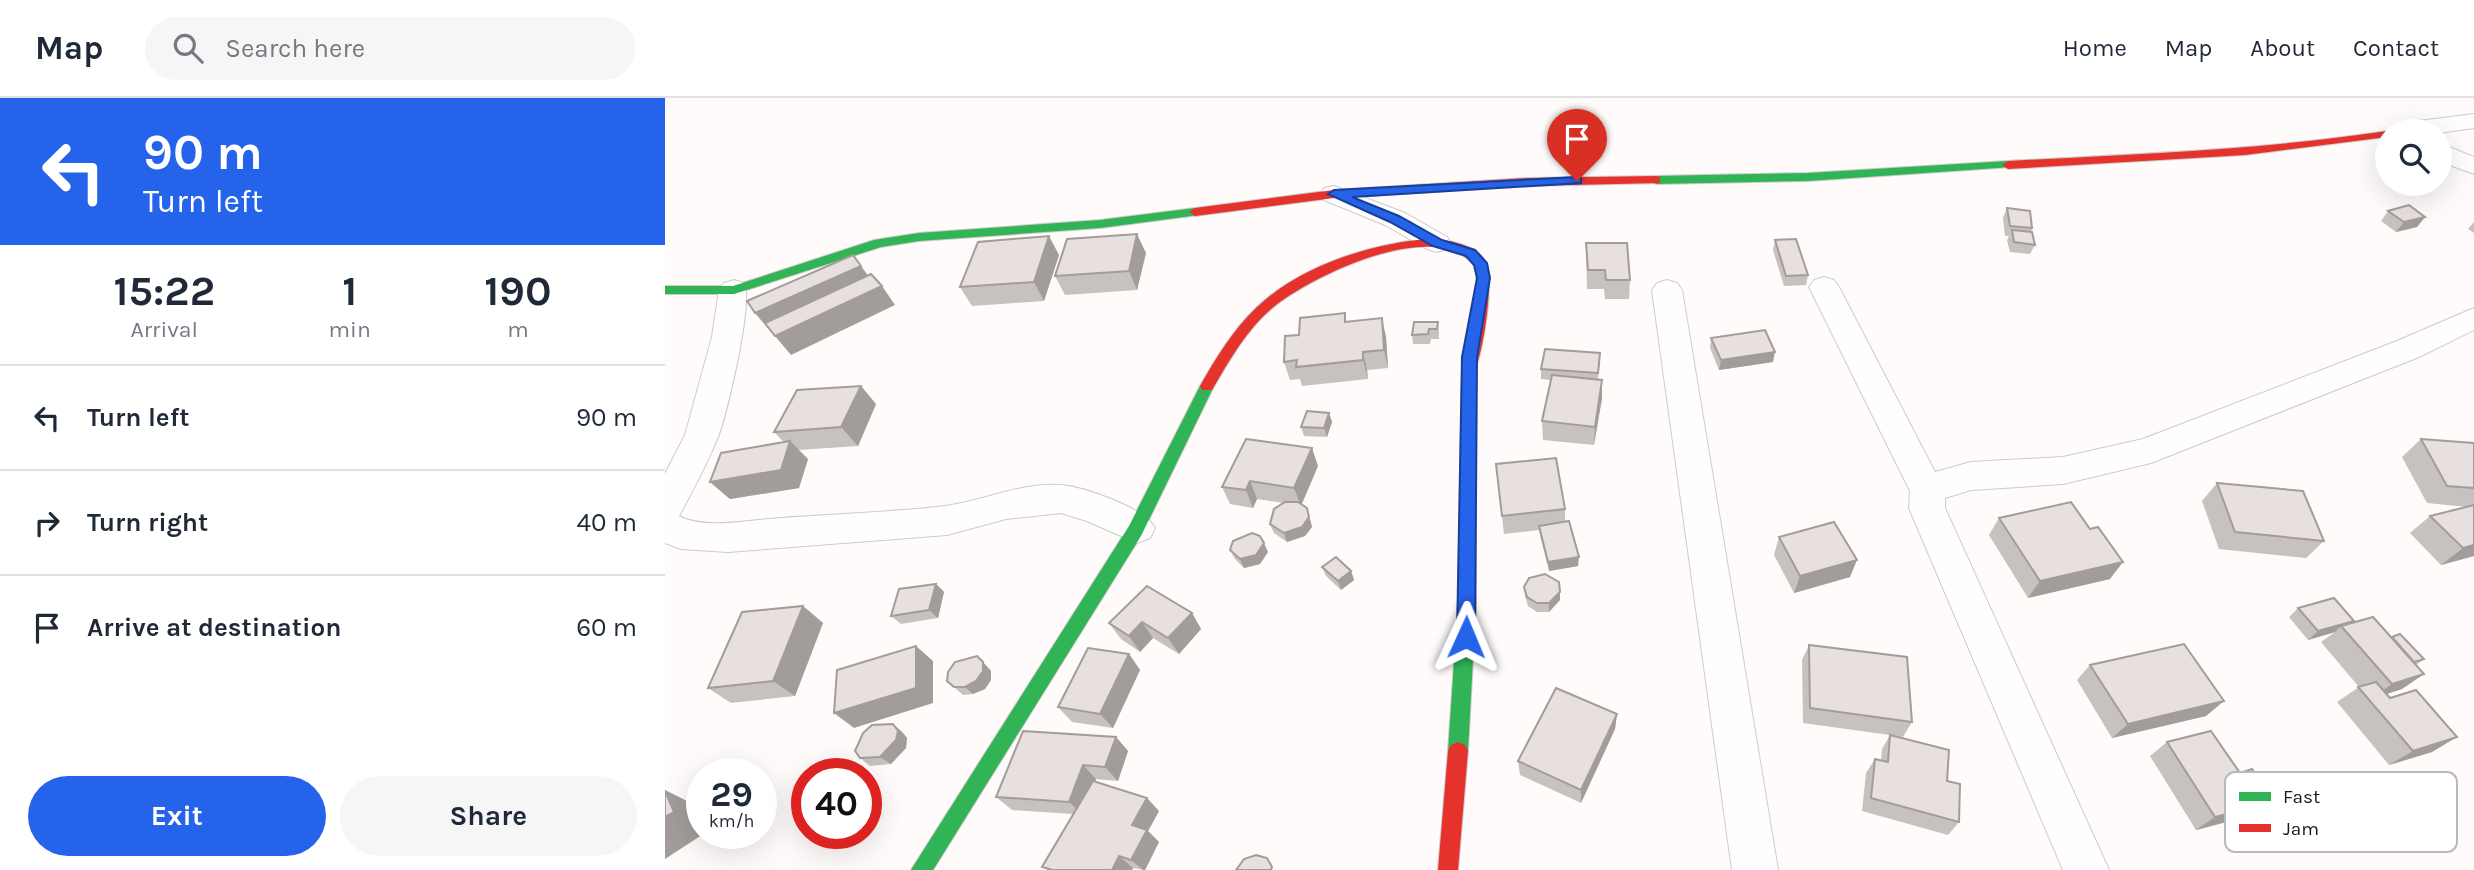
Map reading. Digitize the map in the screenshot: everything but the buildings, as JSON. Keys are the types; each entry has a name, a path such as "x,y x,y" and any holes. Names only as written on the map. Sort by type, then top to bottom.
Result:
{"street":[{"path":"2452,124 2474,121"},
{"path":"665,290 734,290 810,264 905,239 1100,223 1334,194 1528,182 1808,177 2036,163 2194,157 2330,145 2375,136"},
{"path":"2452,157 2474,166"},
{"path":"1334,194 1395,219 1437,243 1471,253 1481,263 1483,278 1469,357 1466,637 1448,870"},
{"path":"921,870 1137,528 1184,429 1217,369 1249,323 1288,289 1314,275 1378,251 1410,244 1437,243"},
{"path":"1824,287 1928,491 1927,508 2086,870"},
{"path":"734,290 727,337 702,435 666,509 681,534 728,537 947,520 1006,505 1061,499 1097,509 1137,528"},
{"path":"1667,290 1755,870"},
{"path":"1928,491 1949,479 2048,473 2109,462 2151,450 2408,349 2474,318"}],"traffic: fast":[{"path":"1656,180 1808,177 2008,165"},
{"path":"665,290 734,290 879,243 919,237 1100,224 1195,212"},
{"path":"1458,751 1467,603 1469,369"},
{"path":"921,870 1135,531 1207,386"}],"traffic: jam":[{"path":"2008,165 2245,151 2375,136"},
{"path":"1195,212 1334,194 1528,182 1656,180"},
{"path":"1207,386 1243,330 1271,302 1289,290 1342,263 1374,252 1405,245 1435,243 1460,247 1478,260 1482,269 1483,296 1469,369"},
{"path":"1448,870 1458,751"}],"route":[{"path":"1466,637 1469,357 1483,278 1481,263 1471,253 1437,243 1395,219 1334,194 1577,181"}]}
